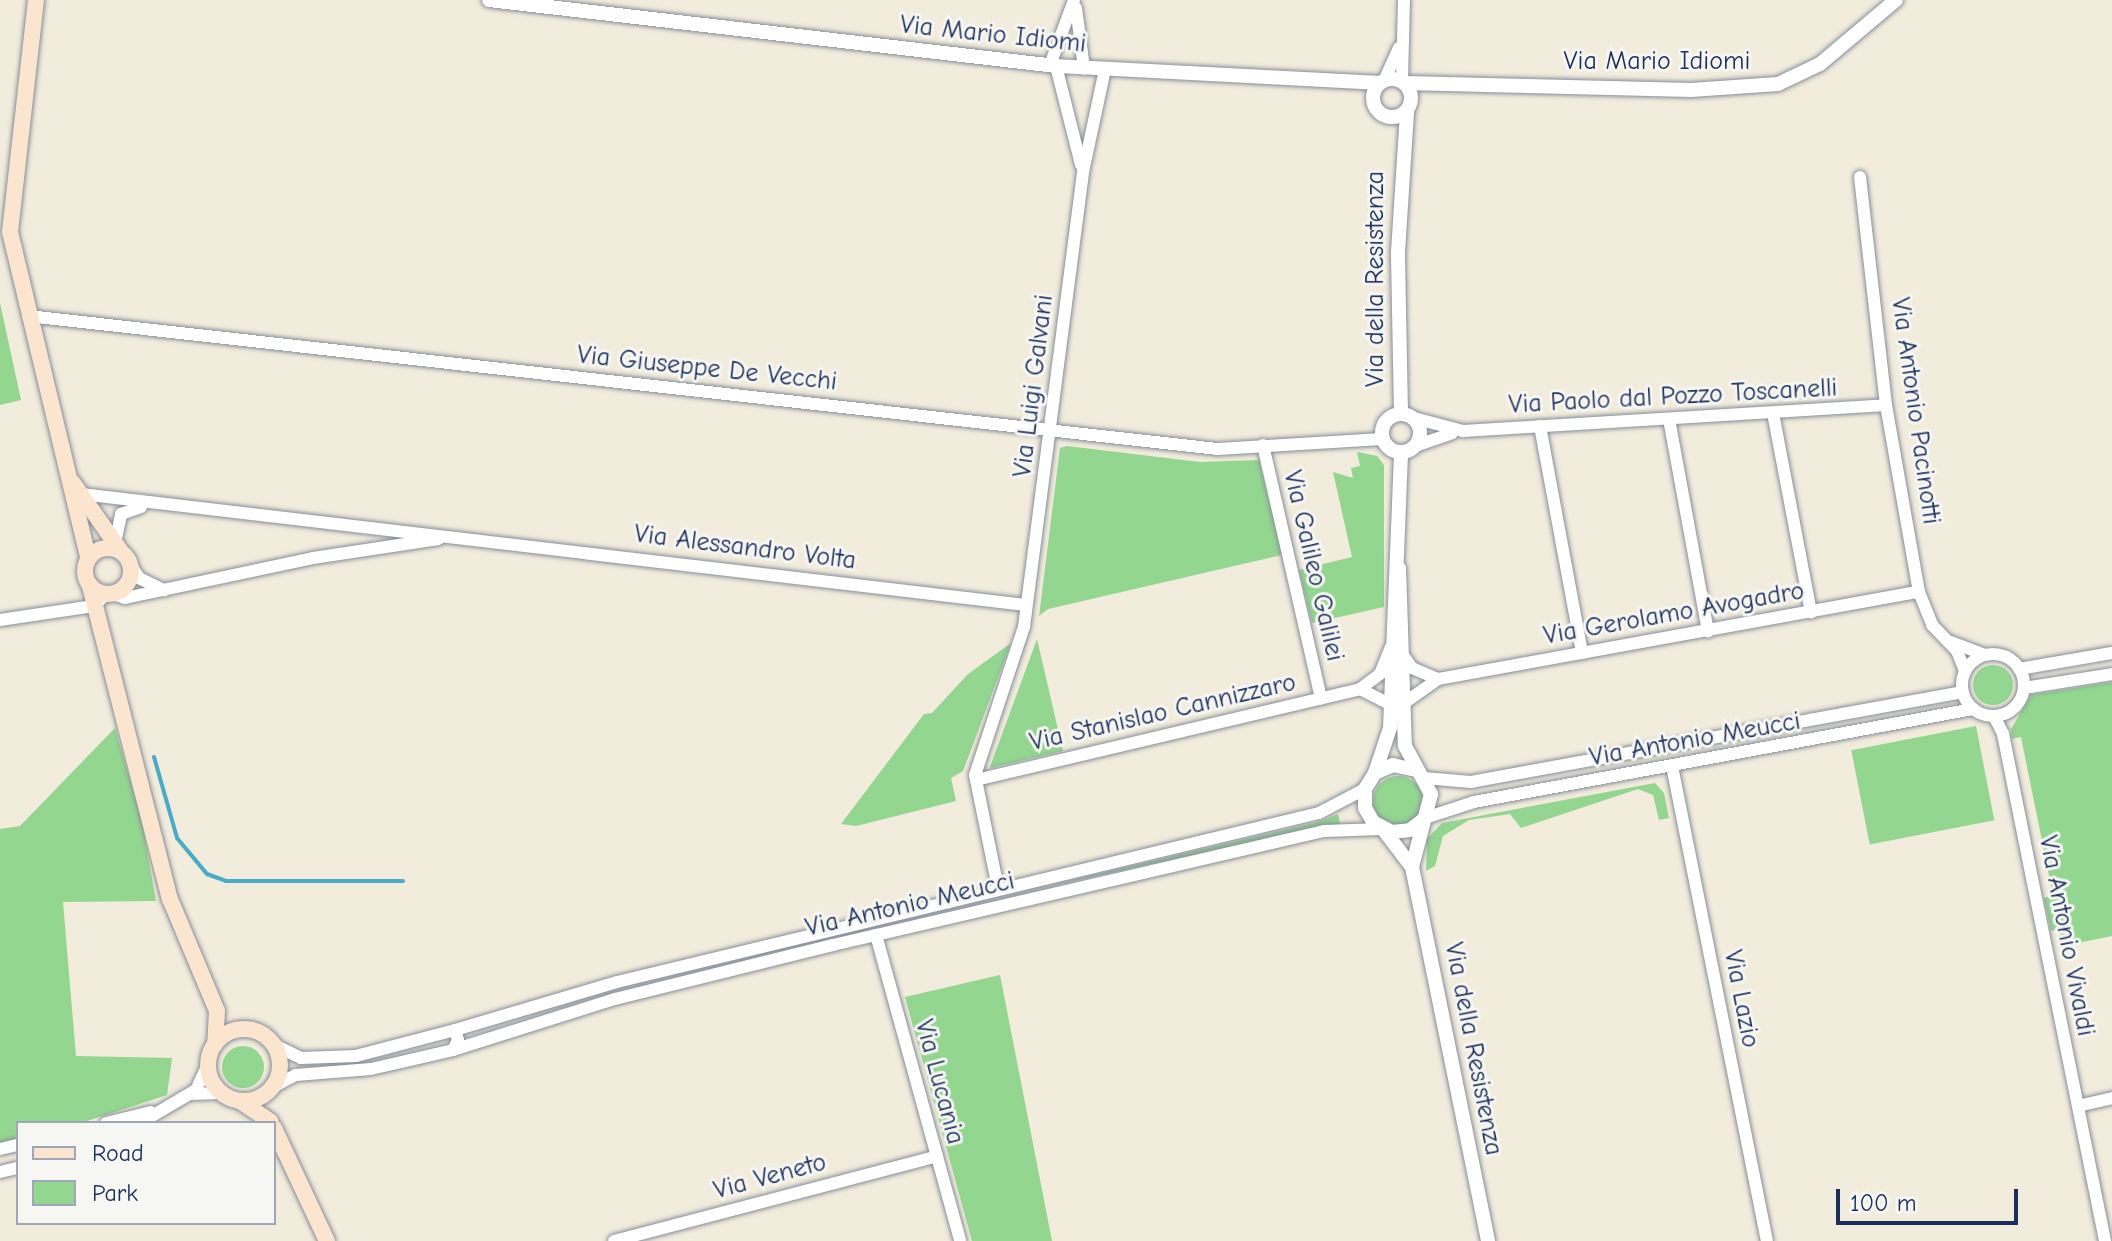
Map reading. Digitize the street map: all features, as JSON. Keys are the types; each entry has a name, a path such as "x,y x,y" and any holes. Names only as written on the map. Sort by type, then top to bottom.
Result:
{"main road":[{"path":"36,0 11,221 28,316 66,471 86,536 88,558 101,593 109,645 170,899 217,1011 215,1044 208,1064 221,1093 240,1101 268,1121"},
{"path":"66,471 121,553 126,585 101,593"},
{"path":"88,558 99,549 121,553"},
{"path":"217,1011 246,1030 258,1031 274,1045 280,1064 273,1087 272,1121"},
{"path":"215,1044 246,1030"},
{"path":"240,1101 257,1099 273,1087"},
{"path":"276,1133 327,1241"}],"street":[{"name":"Via Mario Idiomi","path":"489,0 1084,68 1351,83 1382,81"},
{"path":"1053,65 1075,0"},
{"path":"1075,0 1084,68"},
{"path":"1404,0 1402,41 1404,82 1409,106"},
{"name":"Via Mario Idiomi","path":"1404,82 1691,90 1778,84 1820,64 1896,0"},
{"path":"1372,98 1402,41"},
{"name":"Via Luigi Galvani","path":"1053,65 1083,172"},
{"name":"Via Luigi Galvani","path":"976,780 1026,605 1083,172 1105,69"},
{"path":"1382,81 1404,82"},
{"path":"1351,83 1372,98 1385,116 1409,106 1438,85"},
{"name":"Via della Resistenza","path":"1408,449 1420,434 1407,416 1401,145 1409,106"},
{"name":"Via della Resistenza","path":"1385,116 1401,145"},
{"name":"Via Antonio Pacinotti","path":"1860,177 1886,405 1919,592 1932,625 1950,641 1965,671"},
{"name":"Via Giuseppe De Vecchi","path":"28,316 1218,449 1382,439"},
{"name":"Via Paolo dal Pozzo Toscanelli","path":"1408,449 1463,431 1886,405"},
{"path":"1773,413 1811,612"},
{"path":"1399,568 1405,658 1397,704 1386,747 1365,789 1365,808 1382,829 1403,832 1425,818 1431,794 1405,746 1397,704 1392,642 1408,449 1382,439 1382,425 1407,416"},
{"name":"Via Paolo dal Pozzo Toscanelli","path":"1407,416 1463,431"},
{"path":"1669,419 1708,631"},
{"path":"1540,426 1582,653"},
{"name":"Via Galileo Galilei","path":"1263,445 1321,698"},
{"name":"Via Alessandro Volta","path":"81,494 153,505 458,536 1026,605"},
{"path":"153,505 121,514 121,553 139,578 164,590"},
{"name":"Via Alessandro Volta","path":"0,620 69,607 101,593 125,598 313,558 458,536"},
{"name":"Via Gerolamo Avogadro","path":"1397,704 1438,679 1919,592"},
{"path":"69,607 83,597 101,593"},
{"path":"1950,641 1985,655 2004,656 2019,669 2024,688"},
{"path":"1360,689 1380,674 1392,642"},
{"path":"2019,669 2112,653"},
{"path":"1985,655 1965,671 1963,692 1973,709 2000,714 2024,688 2112,674"},
{"path":"1405,658 1412,668 1438,679"},
{"path":"1360,689 1397,704"},
{"name":"Via Stanislao Cannizzaro","path":"976,780 1360,689"},
{"name":"Via Antonio Meucci","path":"1420,774 1471,782 1963,692"},
{"name":"Via Antonio Meucci","path":"1425,818 1474,802 1973,709"},
{"name":"Via Antonio Vivaldi","path":"2000,714 2105,1241"},
{"path":"1375,773 1393,765 1420,774"},
{"name":"Via Lazio","path":"1672,766 1767,1241"},
{"path":"976,780 998,888"},
{"name":"Via Antonio Meucci","path":"274,1045 301,1058 356,1056 617,982 1319,813 1365,789"},
{"name":"Via della Resistenza","path":"1425,818 1412,867 1483,1240"},
{"name":"Via della Resistenza","path":"1382,829 1412,867"},
{"name":"Via Antonio Meucci","path":"273,1087 296,1075 371,1069 453,1050 615,999 876,935 1324,831 1382,829"},
{"name":"Via Lucania","path":"876,935 960,1241"},
{"path":"453,1050 458,1040 455,1030"},
{"path":"143,1121 201,1083 208,1064"},
{"path":"187,1095 221,1093"},
{"path":"2078,1106 2112,1098"},
{"path":"114,1121 166,1108"},
{"name":"Via Veneto","path":"614,1241 937,1156"}],"green space":[{"path":"0,303 21,400 0,405"},
{"path":"1067,446 1200,462 1259,460 1282,555 1048,609 1039,616 1060,448"},
{"path":"1357,452 1377,456 1384,465 1384,607 1312,623 1299,570 1352,557 1333,472 1353,478 1351,468 1360,466"},
{"path":"1037,639 1063,751 991,768 990,767"},
{"path":"1011,643 963,771 951,778 956,801 856,826 841,824 924,714 932,713 968,674"},
{"path":"1993,665 2007,671 2013,685 2007,699 1993,705 1979,699 1973,685 1979,671"},
{"path":"2112,682 2112,936 2063,946 2059,929 2051,931 2044,898 2053,895 2021,737 2012,739 2011,729 2031,695"},
{"path":"1976,726 1994,820 1870,844 1851,750"},
{"path":"115,728 142,822 156,901 63,902 76,1056 172,1058 167,1095 87,1121 16,1121 16,1140 0,1144 0,829 20,826"},
{"path":"1398,776 1416,783 1423,801 1416,819 1398,826 1380,819 1373,801 1380,783"},
{"path":"1655,783 1664,793 1669,818 1659,820 1653,795 1638,789 1521,828 1510,814 1469,820 1443,836 1435,866 1426,871 1427,839 1442,823"},
{"path":"1338,814 1340,824 1043,887 1318,822"},
{"path":"1000,975 1052,1241 972,1241 905,997"},
{"path":"243,1046 258,1052 264,1067 258,1082 243,1088 228,1082 222,1067 228,1052"}],"waterway":[{"path":"154,757 177,838 207,874 226,881 403,881"}]}
